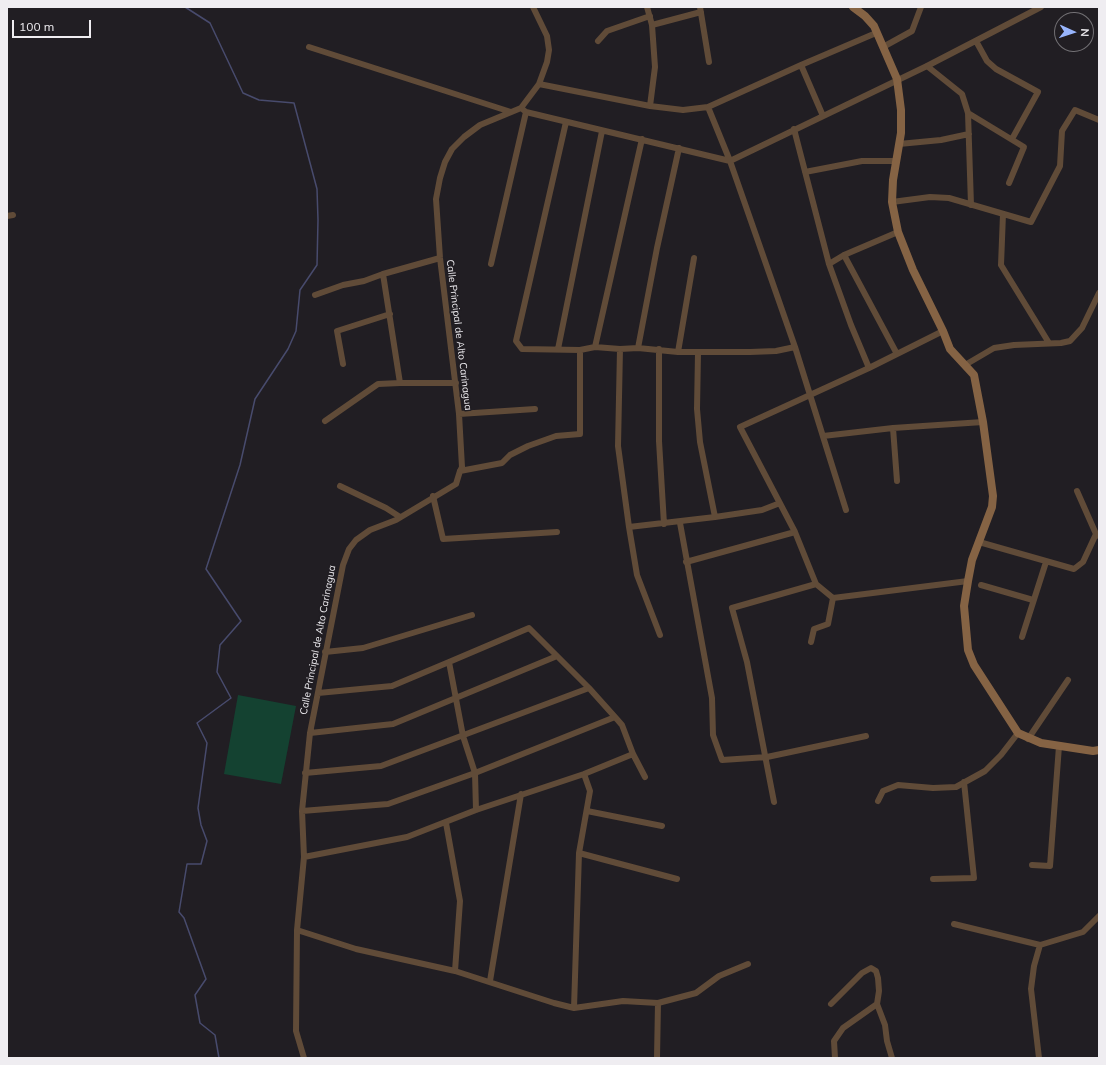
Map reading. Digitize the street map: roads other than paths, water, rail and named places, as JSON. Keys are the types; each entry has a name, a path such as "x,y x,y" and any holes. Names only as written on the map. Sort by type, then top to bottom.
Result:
{"street":[{"path":"491,264 523,110 539,84 547,62 549,50 547,36 533,7"},
{"path":"648,7 652,25 655,66 650,106"},
{"path":"853,7 870,21 897,79 901,110 899,144 892,202 898,232 913,270 943,330 950,349 974,375 983,422 993,496 992,507 972,560 968,581 964,606 968,650 974,665 1018,733 1028,739 1041,743 1093,751 1099,750"},
{"path":"882,47 912,31 921,7"},
{"path":"523,110 602,131 642,139 730,161 897,79 927,66 1040,7"},
{"path":"652,25 700,10 710,62"},
{"path":"598,41 607,31 650,16"},
{"path":"539,84 650,106 684,110 708,108 801,65 876,34"},
{"path":"976,41 987,61 996,69 1038,92 1012,139"},
{"path":"309,47 511,112"},
{"path":"801,65 823,116"},
{"path":"927,66 962,94 968,113 971,205"},
{"path":"708,108 730,161 795,347 846,510"},
{"name":"Calle Principal de Alto Carinagua","path":"304,1058 296,1031 297,930 304,857 302,811 305,772 310,732 343,565 349,549 356,540 370,530 400,517 456,484 462,466 459,414 440,258 436,199 445,162 452,149 480,125 511,112 523,110"},
{"path":"892,202 930,197 949,198 1031,222 1060,166 1062,131 1075,110 1099,120"},
{"path":"968,113 1024,147 1009,183"},
{"path":"566,122 516,341 522,349 580,350 595,347 620,349 659,349 678,352 776,352 795,347"},
{"path":"794,130 829,264 851,325 869,368"},
{"path":"558,349 602,131"},
{"path":"899,144 941,140 969,134"},
{"path":"595,347 642,139"},
{"path":"638,348 657,248 679,148"},
{"path":"805,172 862,161 897,161"},
{"path":"1003,214 1001,265 1049,343"},
{"path":"829,264 844,255 898,232"},
{"path":"844,255 897,354"},
{"path":"315,295 343,285 364,281 440,258"},
{"path":"678,352 694,258"},
{"path":"383,274 400,383"},
{"path":"965,365 994,348 1070,341 1082,328 1099,292"},
{"path":"343,364 337,331 390,314"},
{"path":"943,330 869,368 740,427 795,532 816,584 833,598 968,581"},
{"path":"620,349 618,446 629,527 637,575 647,605 660,635"},
{"path":"659,349 659,441 664,524"},
{"path":"460,471 502,463 510,455 528,446 556,436 580,434 580,350"},
{"path":"698,352 697,409 700,442 715,518"},
{"path":"325,421 378,384 456,383"},
{"path":"459,414 535,408"},
{"path":"823,436 893,428 983,422"},
{"path":"893,428 897,481"},
{"path":"340,486 386,508 400,517"},
{"path":"979,542 1074,569 1082,562 1098,535 1077,491"},
{"path":"434,496 442,539 557,532"},
{"path":"629,527 680,523 715,518 762,510 780,503"},
{"path":"680,523 712,698 713,735 722,760 767,757 866,736"},
{"path":"686,562 795,532"},
{"path":"1022,637 1046,562"},
{"path":"774,802 767,757 747,662 732,608 816,584"},
{"path":"981,585 1033,600"},
{"path":"811,642 814,629 828,624 833,598"},
{"path":"325,652 363,648 472,615"},
{"path":"318,693 392,686 529,628 589,688 622,725 633,754 645,777"},
{"path":"310,732 393,724 557,656"},
{"path":"449,662 455,699 475,773 476,810"},
{"path":"1028,739 1068,680"},
{"path":"305,772 381,766 589,688"},
{"path":"302,811 388,804 475,773 615,717"},
{"path":"878,801 883,791 898,785 933,788 956,787 985,771 1001,755 1018,733"},
{"path":"1032,865 1050,866 1059,746"},
{"path":"304,857 408,837 476,810 584,774 633,754"},
{"path":"574,1008 579,853 590,791 584,774"},
{"path":"933,879 974,878 964,782"},
{"path":"490,981 521,794"},
{"path":"587,811 662,826"},
{"path":"446,822 460,901 454,971"},
{"path":"579,853 677,880"},
{"path":"954,924 1040,945 1083,932 1099,916"},
{"path":"297,930 356,949 454,971 490,981 554,1003 574,1008 623,1001 658,1003 696,993 719,976 748,964"},
{"path":"1039,1058 1031,990 1034,966 1040,945"},
{"path":"831,1004 862,973 871,968 876,971 880,991 877,1004 885,1025 886,1041 892,1058"},
{"path":"657,1058 658,1003"},
{"path":"835,1058 834,1041 843,1028 877,1004"}],"waterway":[{"path":"185,7 210,23 243,93 259,100 294,103 317,189 317,265 300,290 296,331 288,349 255,399 240,465 206,569 241,621 220,645 217,672 231,698 197,723 207,743 198,808 201,825 207,841 201,864 187,864 179,912 184,918 206,979 195,995 200,1023 215,1035 219,1058"}]}
